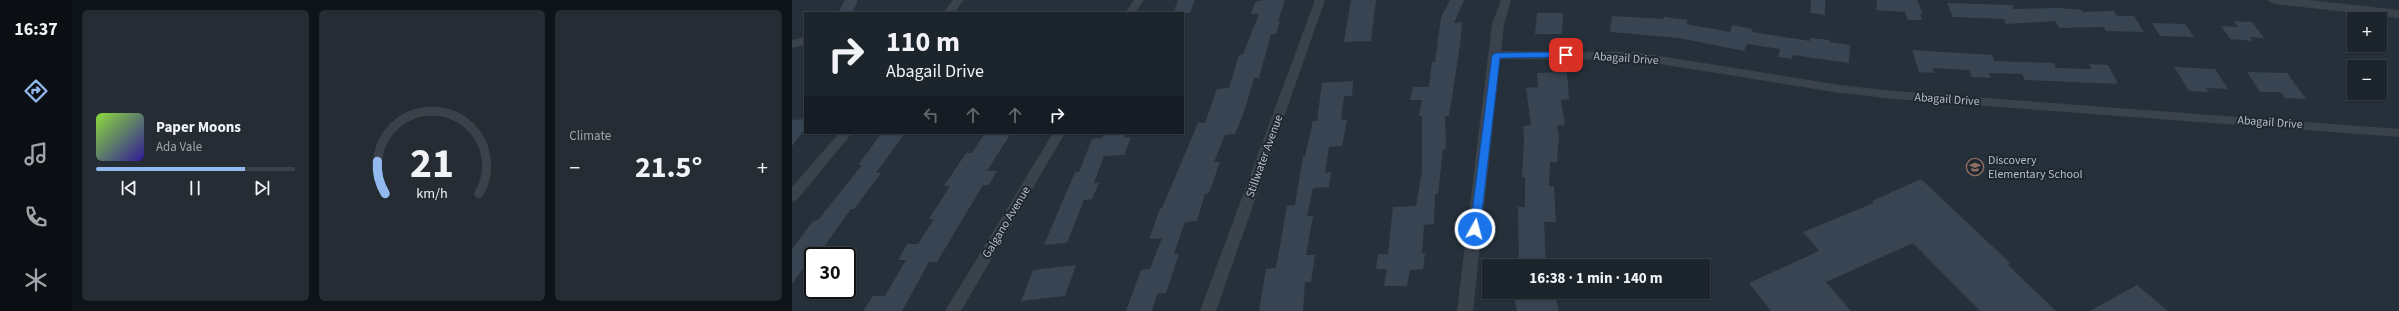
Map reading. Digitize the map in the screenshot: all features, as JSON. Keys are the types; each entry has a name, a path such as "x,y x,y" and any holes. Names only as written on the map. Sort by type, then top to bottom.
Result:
{"street":[{"path":"949,12 959,0"},
{"path":"1131,12 1138,0"},
{"name":"Stillwater Avenue","path":"1208,311 1320,0"},
{"path":"1465,311 1496,55 1498,24 1506,0"},
{"path":"2274,0 2399,14"},
{"path":"792,44 804,41"},
{"name":"Abagail Drive","path":"1496,55 1635,56 1840,89 1894,95 2399,133"},
{"path":"792,196 845,134"},
{"name":"Galgano Avenue","path":"953,311 1057,134"}],"building":[{"path":"845,0 858,0 853,12 839,12"},
{"path":"1178,0 1195,0 1190,13 1173,12"},
{"path":"1263,0 1285,0 1278,21 1280,21 1276,34 1271,34 1259,78 1254,78 1244,112 1235,134 1225,135 1214,162 1220,162 1209,193 1205,194 1197,221 1185,222 1174,254 1179,254 1166,293 1157,294 1152,311 1126,311 1141,270 1150,269 1162,238 1149,239 1160,209 1162,208 1198,123 1205,123 1217,89 1229,88 1239,55 1243,54 1259,14 1251,14 1255,2"},
{"path":"1351,0 1376,0 1371,41 1344,42"},
{"path":"1450,0 1464,0 1454,23 1462,22 1460,45 1449,116 1445,116 1446,149 1443,149 1438,194 1435,194 1434,224 1424,225 1422,253 1425,253 1423,269 1410,270 1407,286 1384,286 1387,269 1376,269 1378,254 1388,254 1393,207 1416,206 1422,171 1422,116 1419,116 1422,100 1410,100 1413,87 1429,87 1432,62 1435,62 1441,17"},
{"path":"1811,0 1825,0 1825,15 1810,13"},
{"path":"1877,0 1917,0 1923,14 1920,14 1922,20 1908,20 1905,12 1876,10"},
{"path":"1947,3 2012,5 2014,9 2060,8 2082,10 2082,12 2114,11 2117,16 2134,16 2144,32 2106,31 2104,27 2059,28 2055,21 2006,24 2004,19 1953,17"},
{"path":"1537,13 1563,13 1562,34 1535,34"},
{"path":"1612,16 1663,19 1664,17 1688,20 1686,24 1730,32 1732,25 1753,29 1752,32 1810,41 1810,38 1830,40 1829,42 1850,45 1849,63 1793,55 1792,59 1778,57 1780,49 1747,44 1744,51 1679,38 1610,32"},
{"path":"2234,21 2252,22 2264,38 2250,37 2253,41 2230,39 2221,26 2238,27"},
{"path":"2152,23 2185,24 2194,37 2160,36"},
{"path":"1912,50 1992,55 1994,61 2054,63 2056,68 2091,69 2089,64 2108,65 2118,84 2025,80 2022,74 1989,73 1991,78 1972,77 1969,70 1933,68 1934,73 1919,72"},
{"path":"2174,67 2215,69 2228,89 2206,88 2209,92 2189,91"},
{"path":"1567,72 1569,99 1561,100 1565,125 1557,126 1559,136 1557,162 1550,162 1549,186 1554,186 1556,222 1544,222 1546,259 1519,259 1518,207 1525,207 1525,177 1522,177 1524,141 1523,126 1531,125 1526,88 1538,87 1537,73"},
{"path":"2247,72 2287,73 2306,99 2285,98 2281,92 2260,92"},
{"path":"1353,81 1352,96 1344,96 1341,120 1347,120 1342,146 1329,147 1325,173 1331,172 1329,187 1313,188 1307,216 1313,216 1306,255 1315,255 1311,282 1305,282 1303,311 1259,311 1266,269 1276,268 1287,206 1295,205 1303,156 1305,156 1313,121 1317,121 1322,83"},
{"path":"804,119 804,130 792,146 792,120"},
{"path":"881,134 904,134 876,173 881,173 854,209 851,209 824,247 804,247 804,267 792,284 792,249 813,221 818,220 862,165 858,165"},
{"path":"984,134 1010,134 987,171 997,171 989,185 983,185 937,262 929,262 902,311 863,311 873,296 885,296 906,260 898,260 907,244 918,244 934,219 929,219 950,186 944,186 966,153 972,153"},
{"path":"1104,134 1126,134 1124,138 1131,137 1124,155 1104,156 1094,183 1099,183 1092,199 1084,200 1067,243 1044,245 1075,172 1079,172 1092,139 1102,138"},
{"path":"1921,179 2010,263 2008,265 2056,311 1980,311 1913,243 1826,282 1851,311 1771,311 1749,283 1819,251 1803,232 1874,203 1872,201"},
{"path":"1076,265 1065,296 1021,301 1033,270"},
{"path":"2137,285 2168,311 2090,311"},
{"path":"1514,299 1556,299 1559,311 1517,311"}],"place":[{"name":"Discovery Elementary School","path":"1975,167"}],"route":[{"path":"1475,229 1496,55 1566,55"}]}
